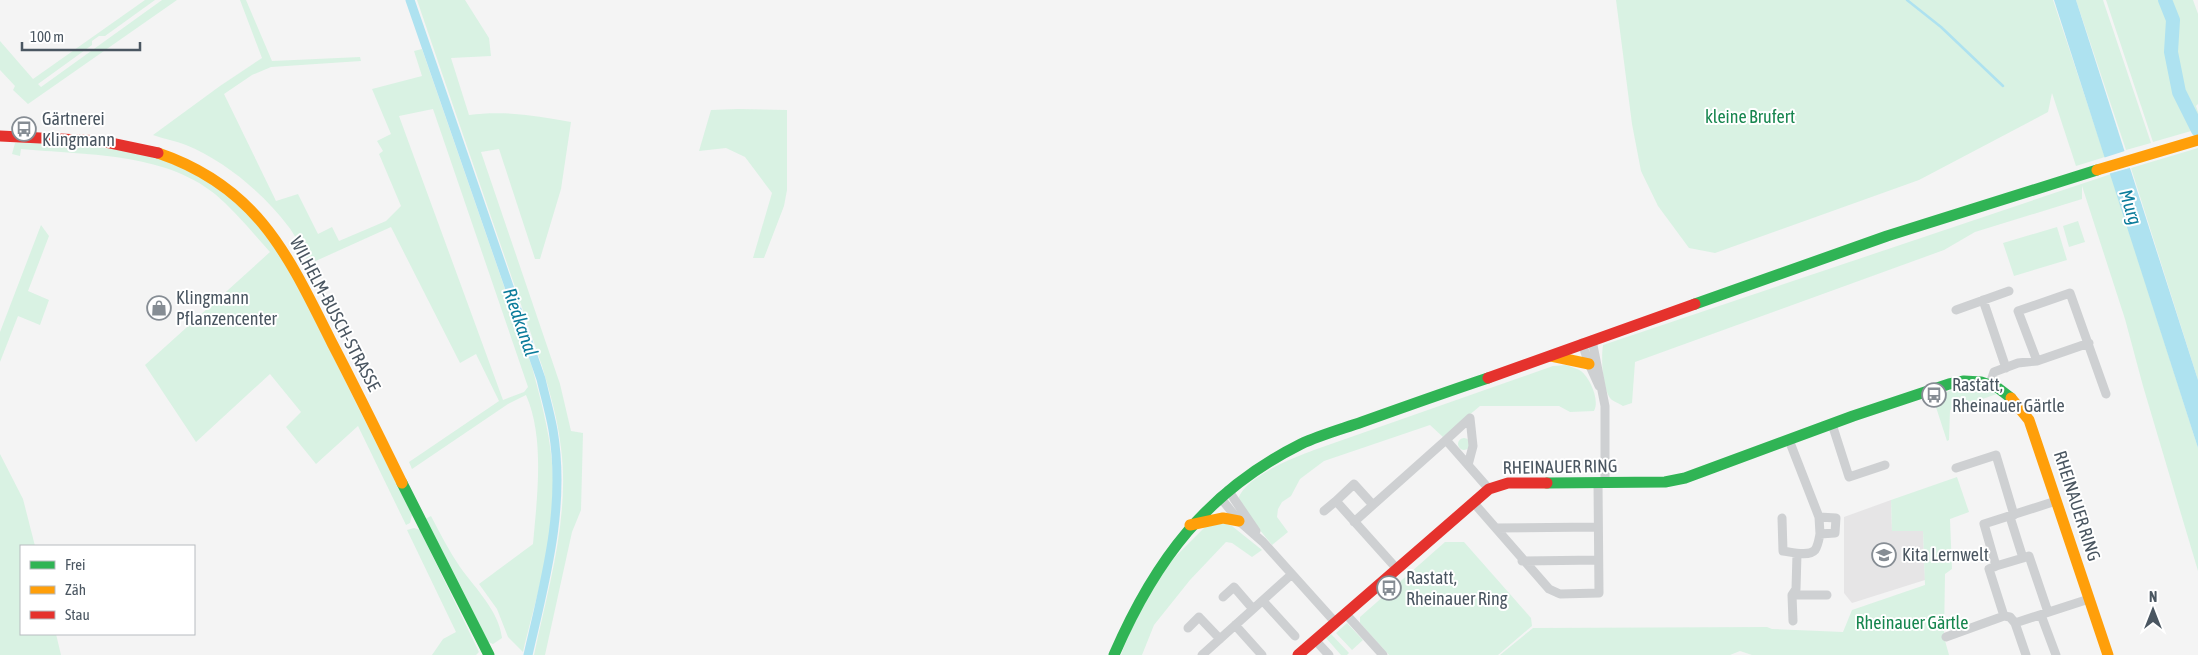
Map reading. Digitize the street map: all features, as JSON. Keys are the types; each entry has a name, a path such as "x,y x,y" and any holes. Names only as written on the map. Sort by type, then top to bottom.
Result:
{"main road":[{"name":"WILHELM-BUSCH-STRASSE","path":"0,136 113,142 148,149 174,157 199,169 228,189 251,209 270,231 297,273 489,655"},
{"path":"1114,655 1133,610 1148,583 1160,563 1190,525 1224,494 1260,467 1303,443 1887,236 2080,174 2192,141"},
{"path":"1548,355 1589,364"},
{"name":"RHEINAUER RING","path":"1298,655 1489,489 1508,483 1665,482 1685,478 1832,424 1957,382 1974,381 1990,384 2008,394 2022,408 2029,420 2108,655"},
{"path":"1190,525 1222,518 1239,521"}],"street":[{"path":"1956,310 2009,291"},
{"path":"2037,361 2018,311 2070,293 2106,394"},
{"path":"1983,300 2006,368"},
{"path":"1587,342 1589,364 1602,390"},
{"path":"1473,502 1522,561 1549,589 1560,594 1598,593 1598,527 1605,406 1587,342"},
{"path":"1990,384 1994,372 2018,363 2037,361 2089,343"},
{"path":"1354,522 1470,418 1473,446 1468,464"},
{"path":"1832,424 1849,477 1885,464"},
{"path":"1446,440 1489,489"},
{"path":"1782,518 1783,551 1797,554 1815,551 1820,534 1820,517 1789,440"},
{"path":"1956,468 1996,455 2023,558"},
{"path":"1324,511 1354,484 1373,505"},
{"path":"1224,494 1239,521 1262,542 1335,622"},
{"path":"1224,494 1262,542"},
{"path":"1336,501 1397,569"},
{"path":"1996,566 1984,524 2056,501"},
{"path":"1820,517 1833,517 1836,521 1835,533 1820,534"},
{"path":"1496,528 1598,527"},
{"path":"1792,621 1792,595 1796,590 1797,554"},
{"path":"2004,616 1989,569 2029,556 2056,655"},
{"path":"1522,561 1598,560"},
{"path":"1207,654 1220,639 1292,574"},
{"path":"1223,597 1234,587 1253,609"},
{"path":"1792,595 1827,595"},
{"path":"2015,622 2089,599"},
{"path":"1262,600 1295,636"},
{"path":"1345,613 1383,655"},
{"path":"1946,637 2004,616 2010,617 2015,622 2026,655"},
{"path":"1188,628 1199,617 1220,639"},
{"path":"1236,625 1262,655"},
{"path":"1315,640 1329,655"}],"shaded area":[{"name":"Kita Lernwelt","path":"1891,500 1892,531 1923,531 1925,580 1852,603 1844,593 1844,517"}],"green space":[{"path":"145,0 155,0 105,36 99,36 92,41 92,45 38,84 41,87 162,0 177,0 28,104 13,90 15,86 0,70 0,41 33,79"},
{"path":"240,0 246,0 272,61 360,57 361,61 271,67 252,75 224,94 276,201 298,194 318,234 332,227 339,241 386,221 401,206 379,154 383,151 377,141 391,134 372,89 422,76 414,51 422,49 532,367 549,437 553,479 551,523 544,567 523,652 508,637 497,609 479,584 533,544 538,488 538,449 532,412 526,395 508,404 412,469 409,462 499,401 476,354 460,363 391,227 309,264 288,226 267,202 242,179 201,152 153,135 262,58","holes":["433,109 528,387 524,392 503,400 399,116"]},
{"path":"417,0 465,0 489,38 491,56 451,58 469,115 508,113 571,122 561,189 540,259 535,259 499,149 481,152 560,384 571,431 583,433 581,510 572,532 545,655 534,655 556,552 563,500 563,474 558,427 542,366"},
{"name":"kleine Brufert","path":"1616,0 2053,0 2105,157 2076,166 2052,93 2048,112 1919,180 1715,253 1689,248 1658,206 1641,171 1632,124"},
{"path":"2076,0 2103,0 2151,143 2126,150"},
{"path":"2106,0 2193,0 2198,14 2198,104 2196,106 2198,129 2153,142"},
{"path":"711,110 787,110 787,190 784,206 764,258 753,258 772,193 745,157 726,148 699,151"},
{"path":"15,143 84,145 148,154 200,175 246,210 285,260 412,515 410,523 406,525 358,426 316,464 286,427 301,412 270,374 196,442 145,365 270,252 230,207 194,180 172,170 122,158 96,155 21,149 20,156 12,154"},
{"path":"2198,148 2198,380 2131,168"},
{"path":"2111,174 2198,448 2198,571 2125,319 2082,186 2082,199 1975,232 1944,250 1635,362 1632,403 1623,406 1612,400 1609,396 1603,374 1603,345"},
{"path":"2078,221 2085,242 2069,247 2063,226"},
{"path":"41,225 49,236 28,291 49,300 40,325 18,316 0,362 0,332"},
{"path":"2057,227 2067,260 2014,276 2003,243"},
{"path":"1566,365 1581,371 1588,379 1595,395 1596,406 1594,411 1570,412 1559,406 1480,406 1443,437 1430,425 1324,461 1300,479 1291,496 1282,502 1278,509 1277,517 1288,532 1272,545 1250,518 1238,499 1250,483 1260,475 1294,458 1553,366"},
{"path":"1954,389 1985,389 1997,394 1950,410 1949,440 1947,441 1933,398"},
{"path":"1464,438 1470,444 1464,450 1458,444"},
{"path":"0,454 23,499 35,545 20,545 20,635 56,635 61,655 0,655"},
{"name":"Rheinauer Gärtle","path":"1957,477 1969,512 1950,519 1952,569 1945,574 1944,637 1949,655 1752,655 1740,651 1730,655 1500,655 1533,628 1767,627 1772,629 1843,632 1852,610 1925,585 1923,531 1892,531 1891,500"},
{"path":"431,516 456,561 486,600 496,618 502,638 493,644 488,642 425,519"},
{"path":"1223,523 1232,526 1262,550 1252,557 1232,543 1226,542 1190,580 1154,625 1142,655 1121,655 1131,629 1159,578 1172,560 1206,526"},
{"path":"414,528 420,530 479,652 476,655 432,655 443,639 456,632 407,530"},
{"path":"1445,542 1464,542 1531,618 1532,626 1498,655 1389,655 1360,623 1360,617"},
{"path":"1347,623 1363,640 1352,650 1336,633"},
{"path":"1331,634 1349,653 1347,655 1341,655 1326,638"}],"water":[{"name":"Murg","path":"2054,0 2076,0 2198,380 2198,448"}],"pier":[{"path":"2128,150 2133,167 2108,174 2103,158"}],"waterway":[{"name":"Riedkanal","path":"410,0 541,379 553,430 557,487 552,544 528,655"},
{"path":"1907,0 1941,27 2003,86"},
{"path":"2165,0 2173,20 2171,52 2179,92 2198,130"}],"traffic: fast":[{"path":"1695,304 1887,236 2097,170"},
{"path":"1114,655 1147,589 1166,559 1211,506 1238,483 1268,463 1308,441 1488,378"},
{"path":"1547,483 1665,482 1685,478 1853,416 1949,384 1964,381 1981,382 1998,388 2011,398"},
{"path":"402,483 489,655"}],"traffic: slow":[{"path":"2097,170 2198,140"},
{"path":"158,153 192,167 221,185 245,205 266,228 284,253 300,281 402,483"},
{"path":"1551,356 1589,364"},
{"path":"2011,398 2029,420 2108,655"},
{"path":"1190,525 1223,518 1239,521"}],"traffic: jam":[{"path":"0,136 101,141 158,153"},
{"path":"1488,378 1695,304"},
{"path":"1298,655 1489,489 1508,483 1547,483"}],"place":[{"name":"Gärtnerei Klingmann","path":"24,129"},
{"name":"Klingmann Pflanzencenter","path":"159,308"},
{"name":"Rastatt, Rheinauer Gärtle","path":"1934,395"},
{"name":"Kita Lernwelt","path":"1884,555"},
{"name":"Rastatt, Rheinauer Ring","path":"1389,588"}]}
